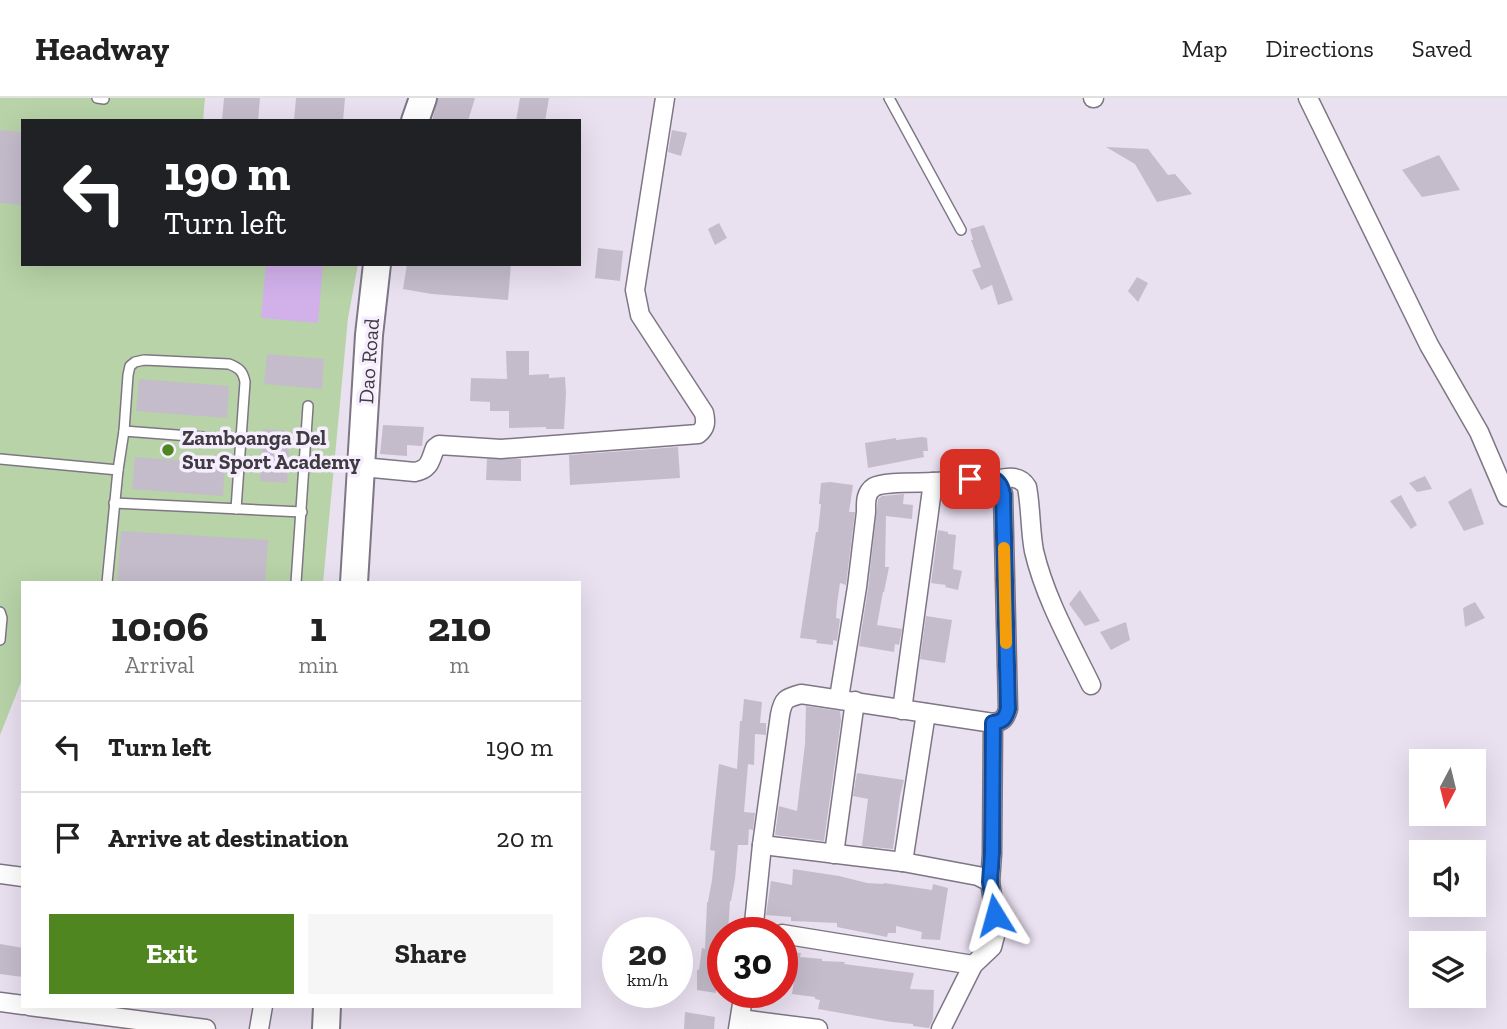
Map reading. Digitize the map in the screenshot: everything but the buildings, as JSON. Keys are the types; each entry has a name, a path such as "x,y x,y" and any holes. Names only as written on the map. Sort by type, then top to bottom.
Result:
{"street":[{"path":"416,119 423,98"},
{"path":"362,467 421,471 430,464 435,447 439,445 501,449 698,434 702,431 705,425 704,413 640,316 635,290 665,98"},
{"path":"1308,98 1429,345 1479,432 1507,497"},
{"name":"Dao Road","path":"354,581 369,335 377,266"},
{"path":"754,917 782,704 787,698 801,694 847,700 993,723 1006,717 1008,709 1003,494 1001,486 995,480 989,478 883,484 868,493 857,587 847,700 834,854"},
{"path":"995,480 1016,478 1024,481 1027,487 1032,542 1038,567 1091,685"},
{"path":"902,710 933,482"},
{"path":"903,862 926,713"},
{"path":"941,1029 973,965 992,947 996,932 990,882 993,723"},
{"path":"762,845 903,862 978,876 990,882"},
{"path":"0,874 21,877"},
{"path":"798,936 973,965"},
{"path":"0,1002 21,1005"},
{"path":"44,1008 206,1029"},
{"path":"259,1029 263,1008"},
{"path":"326,1029 327,1008"},
{"path":"739,1024 818,1029"}],"lane":[{"path":"97,98 104,99"},
{"path":"889,98 961,230"},
{"path":"107,581 128,375 135,362 144,360 229,364 238,367 243,373 245,382 236,509"},
{"path":"296,581 308,407"},
{"path":"124,431 242,440"},
{"path":"0,459 118,470"},
{"path":"114,503 302,512"},
{"path":"0,612 0,640"}],"green space":[{"name":"Zamboanga Del Sur Sport Academy","path":"0,98 205,98 203,119 21,119 21,266 358,266 348,318 323,581 21,581 21,682 0,735"}],"shaded area":[{"path":"266,266 323,266 318,323 261,318"}],"slow traffic":[{"path":"1004,548 1006,643"}],"place":[{"name":"Zamboanga Del Sur Sport Academy","path":"168,450"}],"route":[{"path":"970,479 995,480 1001,486 1003,494 1008,709 1003,720 993,723 990,882 995,915"}]}
